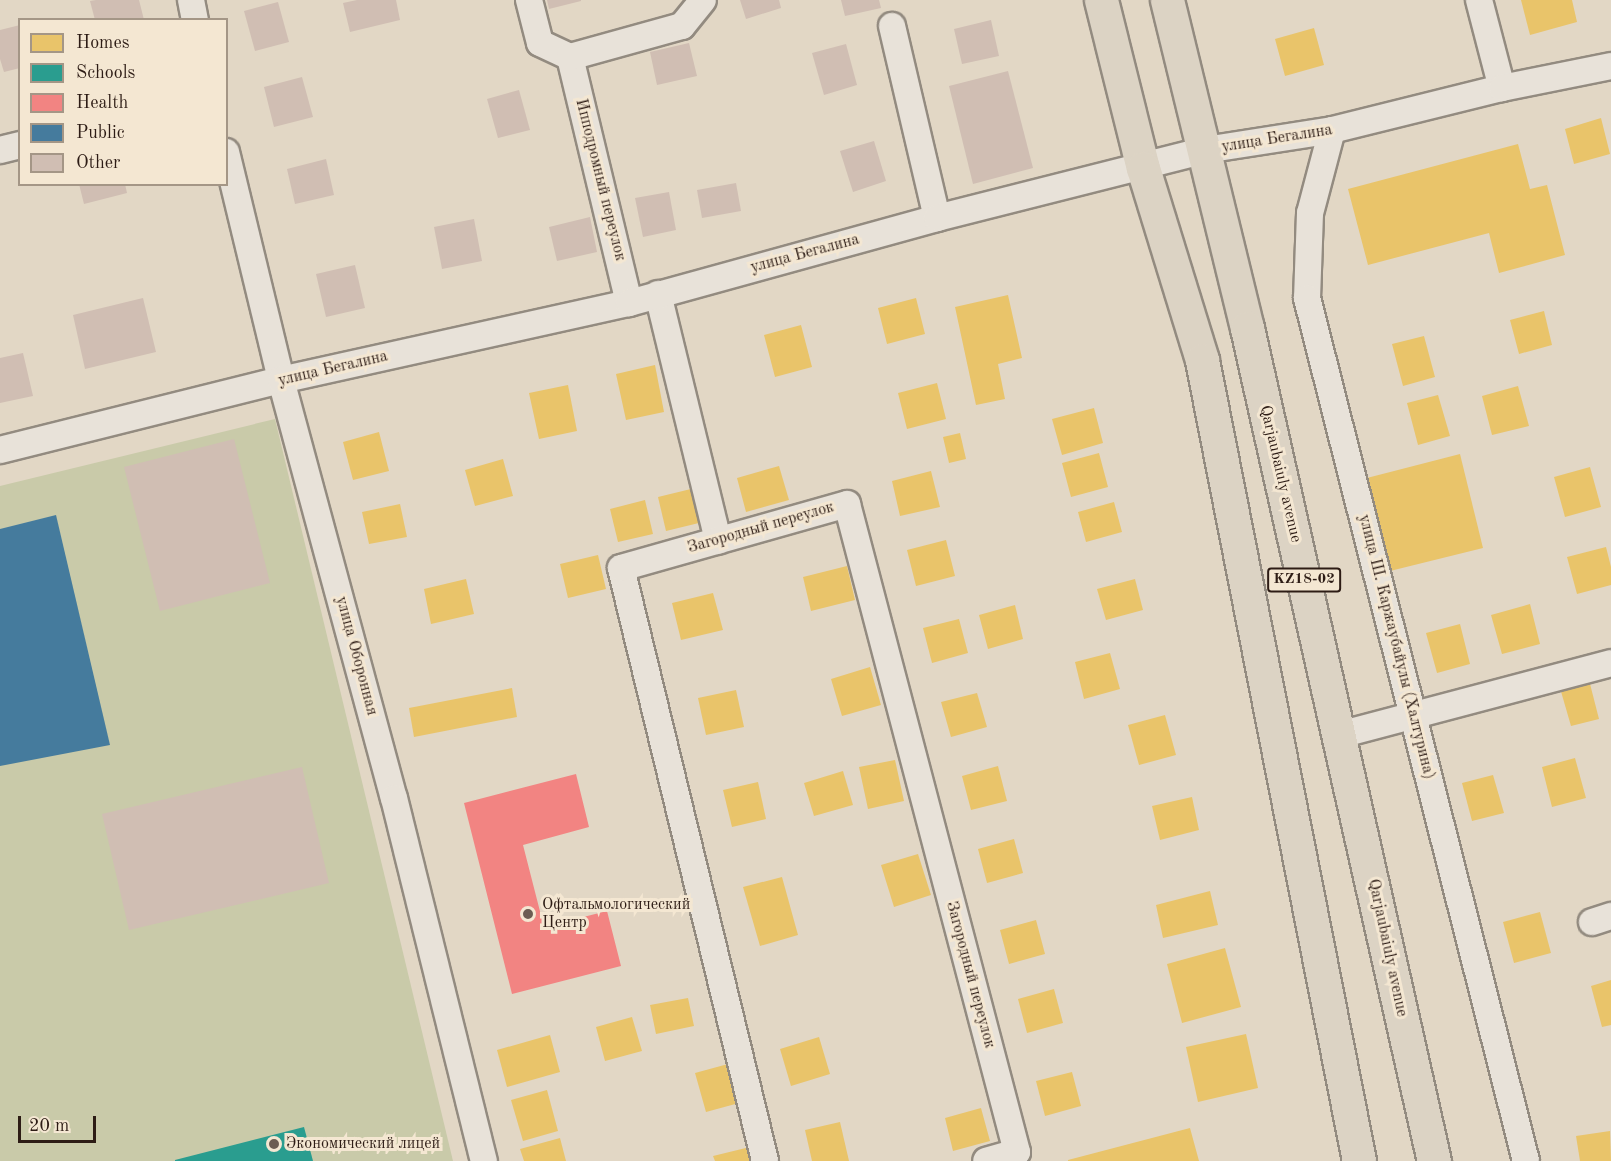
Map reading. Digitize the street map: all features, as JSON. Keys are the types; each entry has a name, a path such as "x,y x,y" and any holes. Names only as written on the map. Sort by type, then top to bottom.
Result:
{"highway":[{"name":"KZ18-02","path":"1101,0 1143,168 1202,360 1359,1161"},
{"name":"Qarjaubaiuly avenue","path":"1167,0 1205,150 1434,1161"}],"street":[{"path":"191,0 195,18"},
{"path":"529,0 540,43 570,57 682,26 703,0"},
{"path":"1479,0 1502,88"},
{"path":"892,26 937,218"},
{"name":"Ипподромный переулок","path":"570,57 629,303"},
{"name":"улица Бегалина","path":"0,450 281,380 629,303 937,218 1143,168 1205,150 1332,130 1502,88 1611,66"},
{"name":"улица Ш. Каржаубайулы (Халтурина)","path":"1332,130 1310,213 1307,298 1526,1161"},
{"path":"0,150 18,146"},
{"name":"улица Оборонная","path":"228,160 281,380 394,798 484,1161"},
{"path":"658,294 718,541"},
{"name":"Загородный переулок","path":"765,1161 621,568 847,504 1017,1152 986,1161"},
{"path":"1339,735 1611,663"}],"green space":[{"path":"275,419 453,1161 0,1161 0,486"}],"building: Homes":[{"path":"1521,0 1572,0 1577,22 1530,35"},
{"path":"1314,28 1324,65 1285,76 1275,39"},
{"path":"1601,118 1610,154 1574,164 1565,129"},
{"path":"1518,144 1530,189 1547,185 1565,255 1499,273 1489,233 1368,265 1348,189"},
{"path":"1008,295 1022,358 998,364 1005,399 976,405 955,307"},
{"path":"916,298 925,334 887,344 878,308"},
{"path":"1544,311 1552,345 1519,354 1510,320"},
{"path":"801,325 812,367 775,377 764,335"},
{"path":"1424,336 1435,377 1403,386 1392,344"},
{"path":"655,365 664,412 626,420 616,374"},
{"path":"937,383 946,419 907,429 898,393"},
{"path":"568,385 577,431 539,439 529,393"},
{"path":"1518,386 1529,426 1492,435 1482,396"},
{"path":"1438,395 1450,436 1418,445 1407,403"},
{"path":"1094,408 1103,443 1062,455 1052,419"},
{"path":"379,432 389,471 353,480 343,442"},
{"path":"960,433 966,459 949,463 943,437"},
{"path":"1099,453 1108,487 1071,497 1062,463"},
{"path":"1460,454 1483,548 1386,572 1363,479"},
{"path":"503,459 513,496 475,506 465,470"},
{"path":"779,466 789,500 746,512 737,478"},
{"path":"1590,467 1601,507 1565,517 1554,477"},
{"path":"931,471 940,507 900,516 892,481"},
{"path":"695,488 703,522 666,531 658,497"},
{"path":"645,500 653,534 618,542 610,509"},
{"path":"1114,502 1122,532 1086,542 1078,512"},
{"path":"400,504 407,537 369,544 362,512"},
{"path":"946,540 955,576 916,586 907,550"},
{"path":"1606,547 1611,567 1611,585 1577,594 1567,557"},
{"path":"598,555 606,589 568,598 560,564"},
{"path":"847,566 855,600 811,611 803,577"},
{"path":"466,579 474,614 431,624 424,589"},
{"path":"1135,579 1143,610 1106,620 1097,589"},
{"path":"713,593 723,630 681,640 672,603"},
{"path":"1530,604 1540,644 1502,654 1491,615"},
{"path":"1015,605 1023,639 988,649 979,615"},
{"path":"959,619 968,653 932,663 923,628"},
{"path":"1460,624 1470,664 1437,673 1426,633"},
{"path":"1110,653 1120,689 1084,699 1075,662"},
{"path":"870,667 881,705 842,716 831,679"},
{"path":"1589,680 1599,719 1571,726 1560,688"},
{"path":"512,688 517,717 414,737 409,708"},
{"path":"736,690 744,727 706,735 698,698"},
{"path":"977,693 987,727 951,737 941,702"},
{"path":"1165,715 1176,755 1139,765 1128,725"},
{"path":"1575,758 1586,798 1552,807 1542,767"},
{"path":"895,760 904,801 868,809 859,767"},
{"path":"998,766 1007,801 971,810 962,776"},
{"path":"843,771 853,805 814,816 804,783"},
{"path":"1493,775 1504,813 1472,821 1462,783"},
{"path":"758,782 766,819 732,827 723,790"},
{"path":"1192,797 1199,830 1160,840 1152,806"},
{"path":"1014,839 1023,873 987,883 978,849"},
{"path":"918,854 931,895 894,907 881,865"},
{"path":"782,877 798,935 760,946 743,887"},
{"path":"1210,891 1218,925 1163,938 1156,905"},
{"path":"1540,912 1551,953 1514,963 1503,922"},
{"path":"1036,920 1045,954 1009,964 1000,930"},
{"path":"1225,948 1241,1007 1182,1023 1167,964"},
{"path":"1611,980 1611,1025 1602,1027 1591,986"},
{"path":"1054,989 1063,1023 1027,1033 1018,999"},
{"path":"688,998 694,1026 656,1034 650,1005"},
{"path":"632,1017 642,1051 605,1061 596,1027"},
{"path":"1246,1034 1258,1088 1198,1102 1186,1047"},
{"path":"550,1035 560,1072 507,1087 497,1050"},
{"path":"819,1037 830,1074 791,1086 780,1049"},
{"path":"728,1064 739,1103 706,1112 695,1073"},
{"path":"1072,1072 1081,1106 1045,1116 1036,1081"},
{"path":"547,1090 558,1131 523,1141 511,1100"},
{"path":"981,1108 990,1141 953,1151 945,1118"},
{"path":"840,1122 849,1161 812,1161 805,1130"},
{"path":"1190,1128 1199,1161 1068,1161 1068,1160"},
{"path":"1610,1131 1611,1161 1580,1161 1576,1136"},
{"path":"560,1138 566,1161 524,1161 520,1149"},
{"path":"754,1146 758,1161 715,1161 713,1156"}],"building: Schools":[{"name":"Экономический лицей","path":"304,1127 313,1161 175,1161 175,1160"}],"building: Health":[{"path":"576,774 589,827 523,845 544,927 607,911 621,966 512,994 464,803"}],"building: Public":[{"path":"56,515 110,745 0,766 0,529"}],"building: Other":[{"path":"139,0 144,18 94,18 90,1"},
{"path":"357,0 396,0 400,20 350,32 343,3"},
{"path":"547,0 581,0 581,1 549,9"},
{"path":"740,0 779,0 781,8 746,19"},
{"path":"841,0 879,0 881,8 845,16"},
{"path":"278,2 289,42 255,51 244,11"},
{"path":"991,20 999,56 962,64 954,29"},
{"path":"18,26 18,68 4,72 0,59 0,30"},
{"path":"689,43 697,76 657,85 650,52"},
{"path":"846,44 857,85 824,95 812,53"},
{"path":"1008,71 1033,168 973,184 949,86"},
{"path":"302,77 313,117 274,127 264,87"},
{"path":"519,90 530,130 498,138 487,99"},
{"path":"874,141 886,181 853,192 840,151"},
{"path":"326,159 334,195 295,204 287,169"},
{"path":"736,183 741,211 702,218 697,190"},
{"path":"80,186 125,186 127,193 84,204"},
{"path":"669,192 676,230 643,237 635,198"},
{"path":"590,217 597,252 557,261 549,227"},
{"path":"474,219 482,261 442,269 434,227"},
{"path":"355,265 365,308 326,317 316,274"},
{"path":"143,298 156,352 85,369 73,315"},
{"path":"23,353 33,396 0,403 0,358"},
{"path":"234,439 270,583 160,611 124,467"},
{"path":"302,767 329,883 129,930 102,814"}],"place":[{"name":"Офтальмологический Центр","path":"528,914"},
{"name":"Экономический лицей","path":"274,1144"}]}
